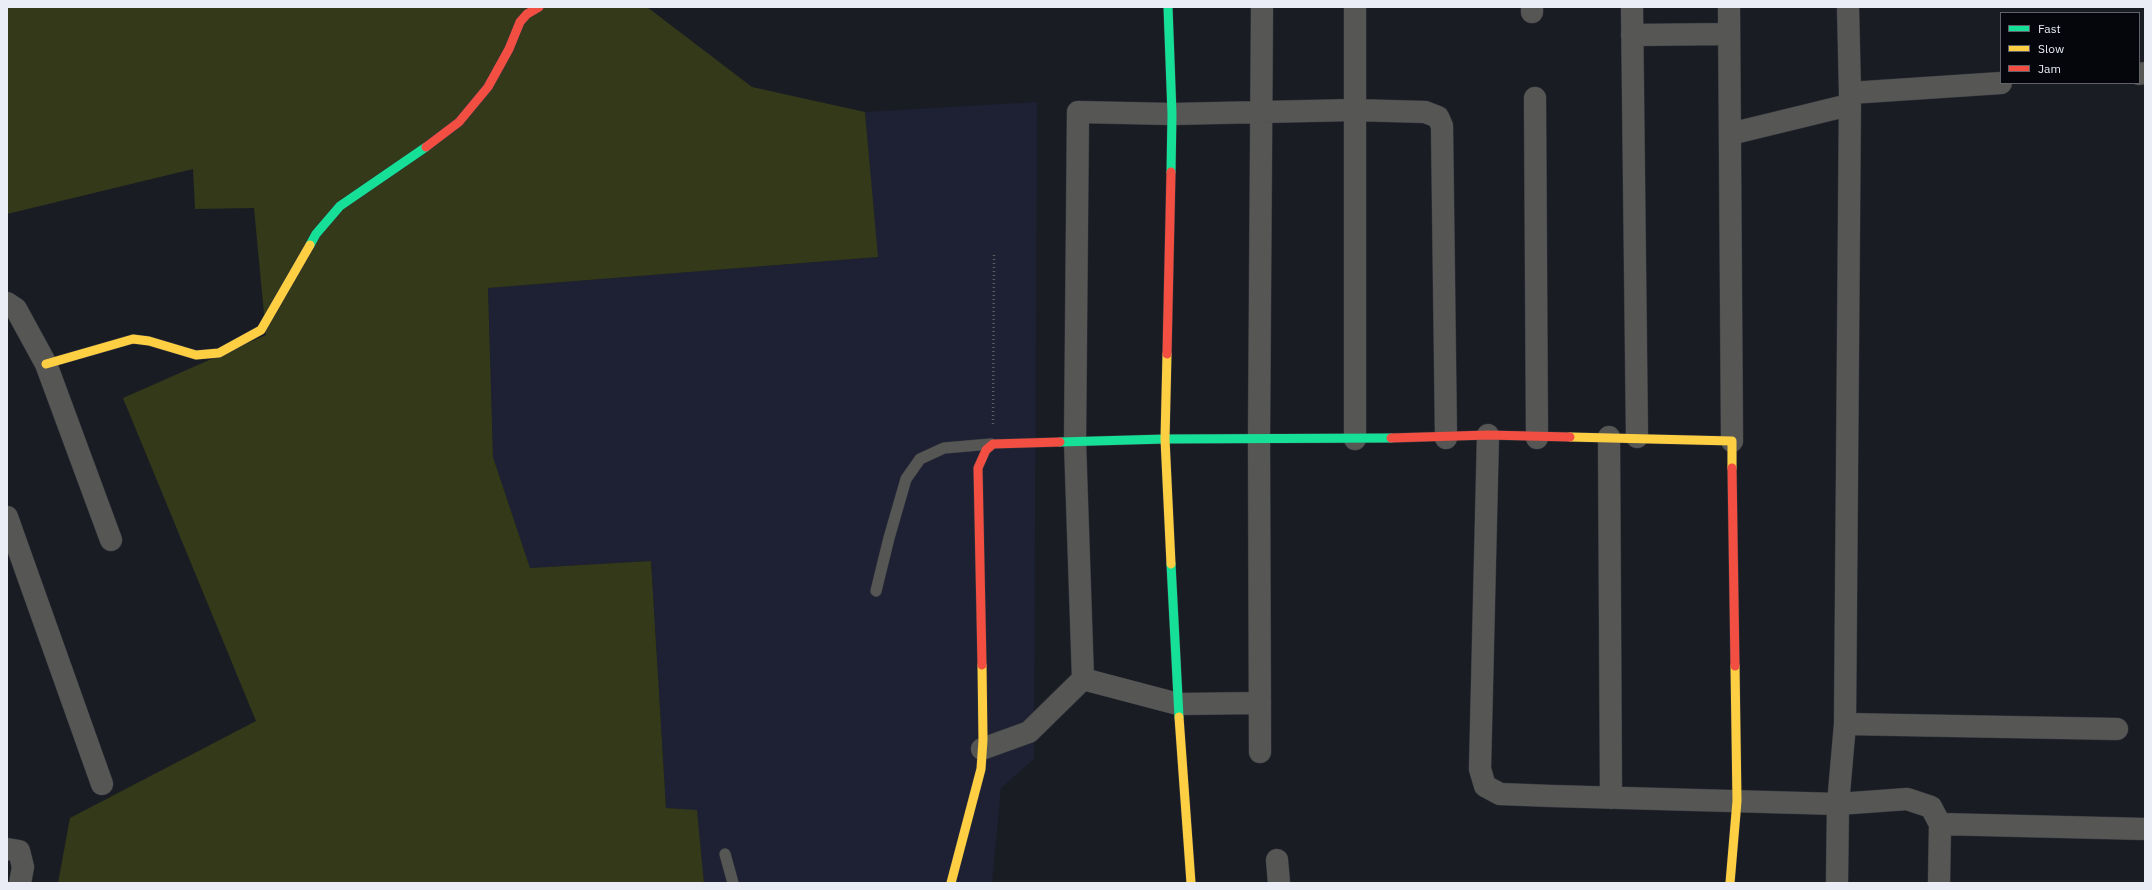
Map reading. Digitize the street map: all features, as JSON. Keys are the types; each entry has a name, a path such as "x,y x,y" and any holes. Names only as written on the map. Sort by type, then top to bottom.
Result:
{"street":[{"path":"46,364 133,339 149,341 196,355 219,353 261,330 316,234 340,206 405,162 458,122 488,87 509,49 520,22 527,14 539,7"},
{"path":"1168,7 1172,114 1166,439 1178,704 1191,883"},
{"path":"1260,752 1259,440 1262,7"},
{"path":"1355,7 1355,439"},
{"path":"1632,7 1637,437"},
{"path":"1729,7 1732,441 1737,801 1730,883"},
{"path":"1837,883 1838,804 1845,724 1850,99 1848,7"},
{"path":"1632,35 1729,34"},
{"path":"1730,134 1850,99 2000,83"},
{"path":"1535,98 1537,438"},
{"path":"982,750 1029,732 1083,679 1074,442 1078,112 1172,114 1354,110 1425,112 1438,117 1442,126 1446,438"},
{"path":"7,303 16,309 46,364 110,540"},
{"path":"951,883 964,828 981,769 978,468 986,450 993,444 1166,439 1259,440 1446,438 1488,435 1537,438 1637,437 1732,441"},
{"path":"1488,435 1480,769 1485,786 1500,794 1611,798 1838,804 1907,799 1931,807 1940,824 1939,883"},
{"path":"1609,438 1611,798"},
{"path":"7,517 102,784"},
{"path":"1083,679 1178,704 1260,703"},
{"path":"1845,724 2117,729"},
{"path":"1940,824 2145,829"},
{"path":"7,849 19,851 23,867 20,883"},
{"path":"1277,860 1279,883"}],"lane":[{"path":"876,591 906,479 920,459 944,448 993,444"},
{"path":"725,854 734,883"}],"path":[{"path":"993,444 994,255"}],"shaded area":[{"path":"1037,102 1034,759 1001,788 992,883 704,883 697,811 666,808 651,561 530,568 493,457 488,288 877,257 865,112"}],"green space":[{"path":"7,7 647,7 752,87 865,112 878,257 488,288 493,457 530,568 651,561 666,808 697,810 704,883 58,883 70,818 256,721 123,398 266,335 254,208 195,209 193,169 7,214"}],"traffic: fast":[{"path":"1168,7 1172,114 1171,172"},
{"path":"310,245 316,234 340,206 426,147"},
{"path":"1060,442 1165,439 1391,438"},
{"path":"1171,564 1179,717"}],"traffic: slow":[{"path":"46,364 133,339 149,341 196,355 219,353 261,330 310,245"},
{"path":"1167,354 1165,439 1171,564"},
{"path":"1570,437 1732,441 1732,468"},
{"path":"951,883 981,769 983,740 982,665"},
{"path":"1730,883 1737,801 1735,666"},
{"path":"1179,717 1191,883"}],"traffic: jam":[{"path":"426,147 459,122 488,87 509,49 520,22 527,14 539,7"},
{"path":"1167,354 1171,172"},
{"path":"1391,438 1488,435 1570,437"},
{"path":"982,665 978,468 986,450 993,444 1060,442"},
{"path":"1732,468 1735,666"}]}
